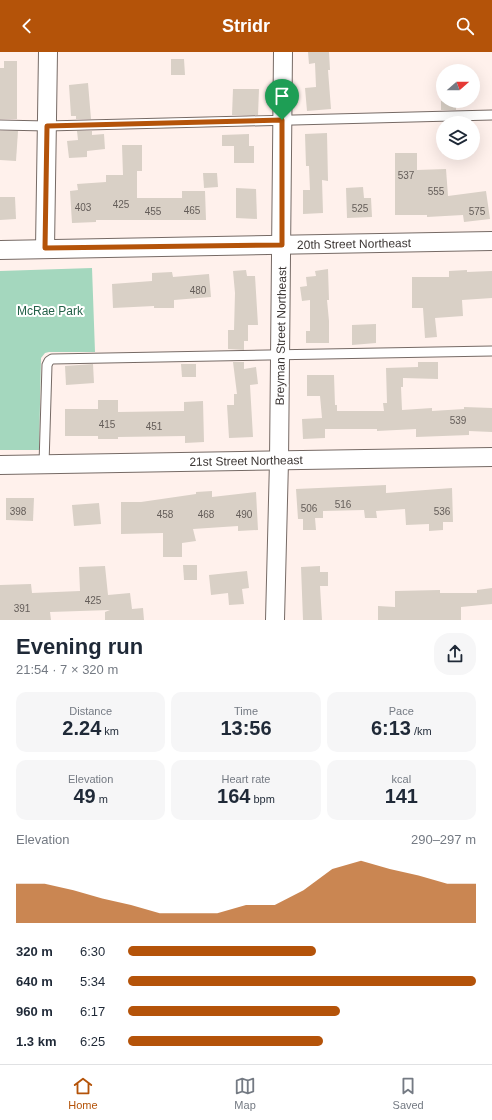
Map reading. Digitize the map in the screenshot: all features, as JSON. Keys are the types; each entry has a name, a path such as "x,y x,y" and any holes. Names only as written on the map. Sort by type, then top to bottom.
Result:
{"street":[{"path":"45,248 48,52"},
{"name":"Breyman Street Northeast","path":"275,620 279,461 283,52"},
{"name":"20th Street Northeast","path":"0,250 45,248 492,242"},
{"name":"21st Street Northeast","path":"0,465 492,457"}],"lane":[{"path":"0,125 47,126 492,115"},
{"path":"44,464 47,365 49,360 52,359 492,351"}],"green space":[{"name":"McRae Park","path":"92,268 95,352 45,353 41,358 39,450 0,450 0,271"}],"building":[{"path":"308,52 329,52 330,70 328,70 331,109 307,111 305,88 316,87 315,63 309,64"},
{"path":"171,59 184,59 185,75 171,75"},
{"path":"4,61 17,61 17,119 0,119 0,68 4,68"},
{"path":"88,83 91,119 76,119 76,116 71,116 69,85"},
{"path":"233,89 259,89 258,115 232,115"},
{"path":"441,108 456,108 456,110 441,110"},
{"path":"0,131 18,131 16,161 0,160"},
{"path":"77,131 92,131 92,135 104,134 105,149 87,151 87,157 69,158 67,141 78,140"},
{"path":"327,133 328,181 322,180 323,213 303,214 303,190 310,190 309,166 306,166 305,134"},
{"path":"249,134 249,146 254,146 254,163 234,163 234,146 222,146 222,135"},
{"path":"122,145 142,145 142,171 137,171 137,198 182,198 182,191 205,191 206,220 96,220 96,222 72,223 70,191 78,190 77,184 106,182 106,175 123,175"},
{"path":"395,153 417,153 417,170 446,169 448,196 486,191 490,219 464,222 463,215 427,217 427,215 395,215"},
{"path":"203,173 217,173 218,187 204,188"},
{"path":"363,187 364,198 371,198 372,217 347,218 346,188"},
{"path":"236,188 256,189 257,219 236,218"},
{"path":"0,197 15,197 16,219 0,220"},
{"path":"328,269 329,300 327,300 329,343 306,343 306,331 310,331 310,300 302,301 300,287 307,286 306,277 316,276 315,271"},
{"path":"246,270 247,276 255,276 258,325 248,325 248,341 244,341 244,350 228,349 228,330 234,330 235,293 233,271"},
{"path":"467,270 467,272 492,271 492,298 462,300 463,316 435,318 437,337 425,338 423,308 412,308 412,277 449,277 449,271"},
{"path":"172,272 173,277 209,274 211,297 174,300 174,308 154,308 154,306 113,308 112,284 152,281 152,273"},
{"path":"376,324 376,343 352,345 352,325"},
{"path":"233,362 244,362 244,369 256,367 258,384 250,385 253,437 229,438 227,405 234,405 234,394 237,394"},
{"path":"418,362 438,362 438,379 403,378 403,387 401,387 402,410 432,408 432,411 464,409 464,407 492,408 492,432 469,431 469,435 416,437 416,429 377,431 377,429 325,429 325,438 303,439 302,419 322,418 320,396 307,396 307,375 334,375 335,405 337,405 337,411 384,411 383,403 387,403 386,368 418,367"},
{"path":"93,364 94,383 66,385 65,366"},
{"path":"181,364 196,364 196,377 182,377"},
{"path":"98,400 118,400 118,412 184,411 184,402 203,401 204,442 185,443 185,436 118,437 118,439 98,439 98,436 65,436 65,409 98,409"},
{"path":"386,485 386,493 452,488 453,522 443,522 443,530 429,531 429,524 406,525 405,509 376,511 377,518 365,518 364,510 323,511 323,518 315,518 316,530 303,530 303,519 298,519 296,489"},
{"path":"212,491 212,497 256,492 258,530 238,531 238,526 193,529 196,541 182,543 182,557 163,557 163,533 121,534 121,502 141,502 196,494 196,492"},
{"path":"6,498 34,498 33,521 6,520"},
{"path":"99,503 101,524 74,526 72,505"},
{"path":"183,565 197,565 197,580 184,580"},
{"path":"105,566 108,595 130,593 132,609 143,608 144,620 105,620 105,612 110,610 50,612 51,620 0,620 0,585 31,584 32,593 80,591 79,567"},
{"path":"320,566 320,572 328,572 328,586 320,586 322,620 303,620 301,567"},
{"path":"247,571 249,588 242,589 244,604 229,605 228,593 211,595 209,575"},
{"path":"492,588 492,604 461,607 461,620 378,620 378,606 395,607 395,591 440,590 440,593 477,593 477,590"}],"route":[{"path":"282,120 282,245 45,248 47,126 282,120"}]}
